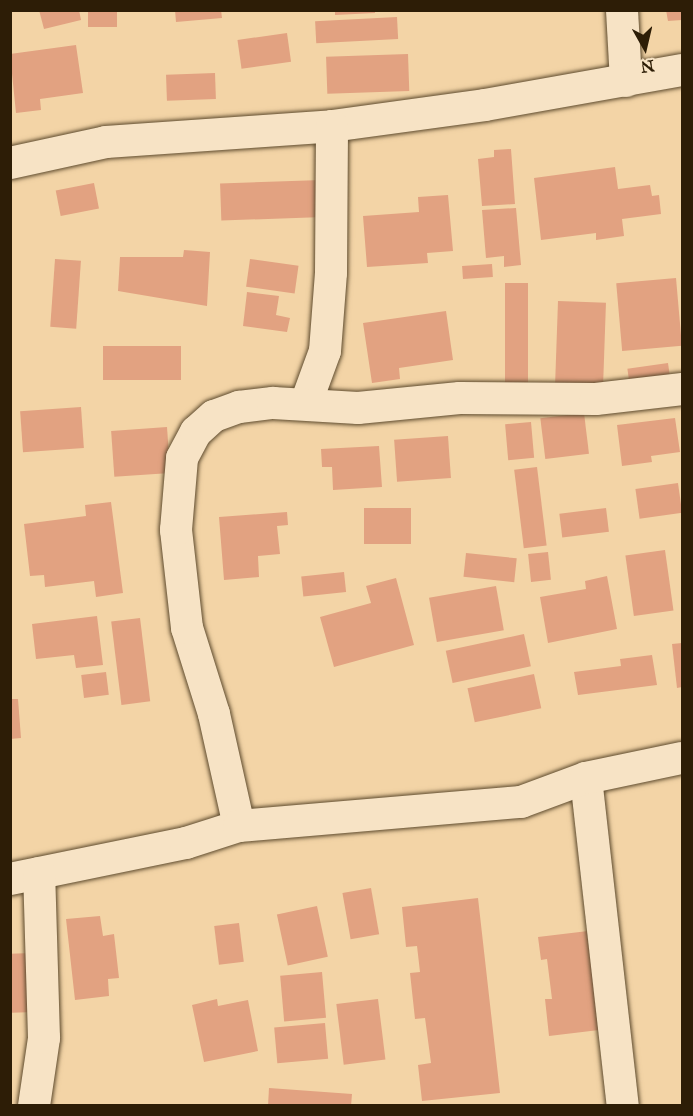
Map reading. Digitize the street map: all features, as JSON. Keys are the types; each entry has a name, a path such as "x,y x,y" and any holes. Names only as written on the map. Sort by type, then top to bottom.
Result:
{"street":[{"path":"622,10 626,81"},
{"path":"10,163 106,142 332,126 626,81 682,70"},
{"path":"306,403 326,351 331,273 332,126"},
{"path":"239,826 214,714 187,628 176,530 182,458 196,432 214,416 239,407 306,403 358,408 460,398 596,399 682,389"},
{"path":"34,1106 44,1038 25,876 186,843 239,826 521,802 586,778 682,758"},
{"path":"586,778 623,1106"}],"building":[{"path":"39,10 79,10 81,20 44,29"},
{"path":"88,10 117,10 117,27 88,27"},
{"path":"175,10 221,10 222,18 176,22"},
{"path":"335,10 375,10 375,13 335,15"},
{"path":"666,10 682,10 682,20 668,21"},
{"path":"397,17 398,39 316,43 315,21"},
{"path":"287,33 291,62 242,69 237,40"},
{"path":"76,45 83,93 40,99 41,110 16,113 10,54"},
{"path":"408,54 409,91 327,94 326,57"},
{"path":"215,73 216,99 167,101 166,75"},
{"path":"511,149 515,204 482,206 478,159 494,157 494,150"},
{"path":"615,167 618,189 650,185 652,196 659,195 661,214 622,219 624,236 596,240 596,233 541,240 534,178"},
{"path":"322,180 323,217 221,221 220,184"},
{"path":"94,183 99,209 61,216 56,190"},
{"path":"448,195 453,251 427,253 428,263 367,267 363,216 419,212 418,197"},
{"path":"516,208 521,265 504,267 504,256 486,258 482,210"},
{"path":"184,250 210,252 207,306 118,291 120,257 183,257"},
{"path":"55,259 81,261 76,329 50,327"},
{"path":"250,259 299,266 295,294 246,287"},
{"path":"492,264 493,277 463,279 462,266"},
{"path":"676,278 682,346 622,351 616,283"},
{"path":"505,283 528,283 528,389 505,389"},
{"path":"247,292 279,296 276,315 290,318 287,332 243,326"},
{"path":"558,301 606,303 603,388 555,386"},
{"path":"446,311 453,360 399,368 400,379 372,383 363,323"},
{"path":"103,346 181,346 181,380 103,380"},
{"path":"668,363 671,385 630,390 627,369"},
{"path":"81,407 84,448 23,452 20,411"},
{"path":"584,413 589,454 545,459 540,418"},
{"path":"675,418 680,452 651,456 652,462 622,466 617,425"},
{"path":"531,422 534,458 508,460 505,424"},
{"path":"167,427 170,473 114,477 111,431"},
{"path":"448,436 451,478 397,482 394,440"},
{"path":"379,446 382,487 333,490 332,467 322,467 321,449"},
{"path":"537,467 547,545 524,548 514,470"},
{"path":"678,483 682,513 640,519 635,489"},
{"path":"111,502 123,593 96,597 94,581 45,587 44,575 30,576 24,524 86,516 85,505"},
{"path":"364,508 411,508 411,544 364,544"},
{"path":"606,508 609,532 562,538 559,514"},
{"path":"287,512 288,525 277,526 280,554 258,556 259,577 224,580 219,517"},
{"path":"665,550 673,610 634,616 625,556"},
{"path":"548,552 551,580 531,582 528,554"},
{"path":"466,553 517,558 514,582 463,577"},
{"path":"344,572 346,592 303,596 301,576"},
{"path":"607,576 617,629 548,643 540,597 586,589 585,581"},
{"path":"396,578 414,645 334,667 320,617 371,603 366,586"},
{"path":"496,586 504,630 437,642 429,598"},
{"path":"97,616 103,665 76,668 74,655 36,659 32,624"},
{"path":"140,618 150,701 121,705 111,622"},
{"path":"524,634 531,666 453,683 446,651"},
{"path":"682,643 682,687 677,688 672,644"},
{"path":"652,655 657,685 578,695 574,672 621,666 620,659"},
{"path":"106,672 109,695 84,698 81,675"},
{"path":"534,674 541,708 475,722 467,688"},
{"path":"10,699 18,699 21,738 10,739"},
{"path":"371,888 379,934 351,939 342,893"},
{"path":"478,898 500,1093 422,1101 418,1065 431,1063 425,1018 415,1019 410,973 420,972 417,946 406,947 402,907"},
{"path":"317,906 328,957 288,965 277,915"},
{"path":"100,916 103,936 114,934 119,978 108,979 109,996 75,1000 66,919"},
{"path":"239,923 244,962 219,965 214,926"},
{"path":"588,931 599,1030 549,1036 545,999 552,999 547,959 541,960 538,937"},
{"path":"32,953 34,1012 12,1013 10,954"},
{"path":"322,972 326,1018 284,1021 280,976"},
{"path":"217,999 218,1006 248,1000 258,1051 204,1062 192,1005"},
{"path":"378,999 385,1060 344,1065 336,1004"},
{"path":"325,1023 328,1059 277,1063 274,1027"},
{"path":"269,1088 352,1094 351,1106 268,1106"}]}
